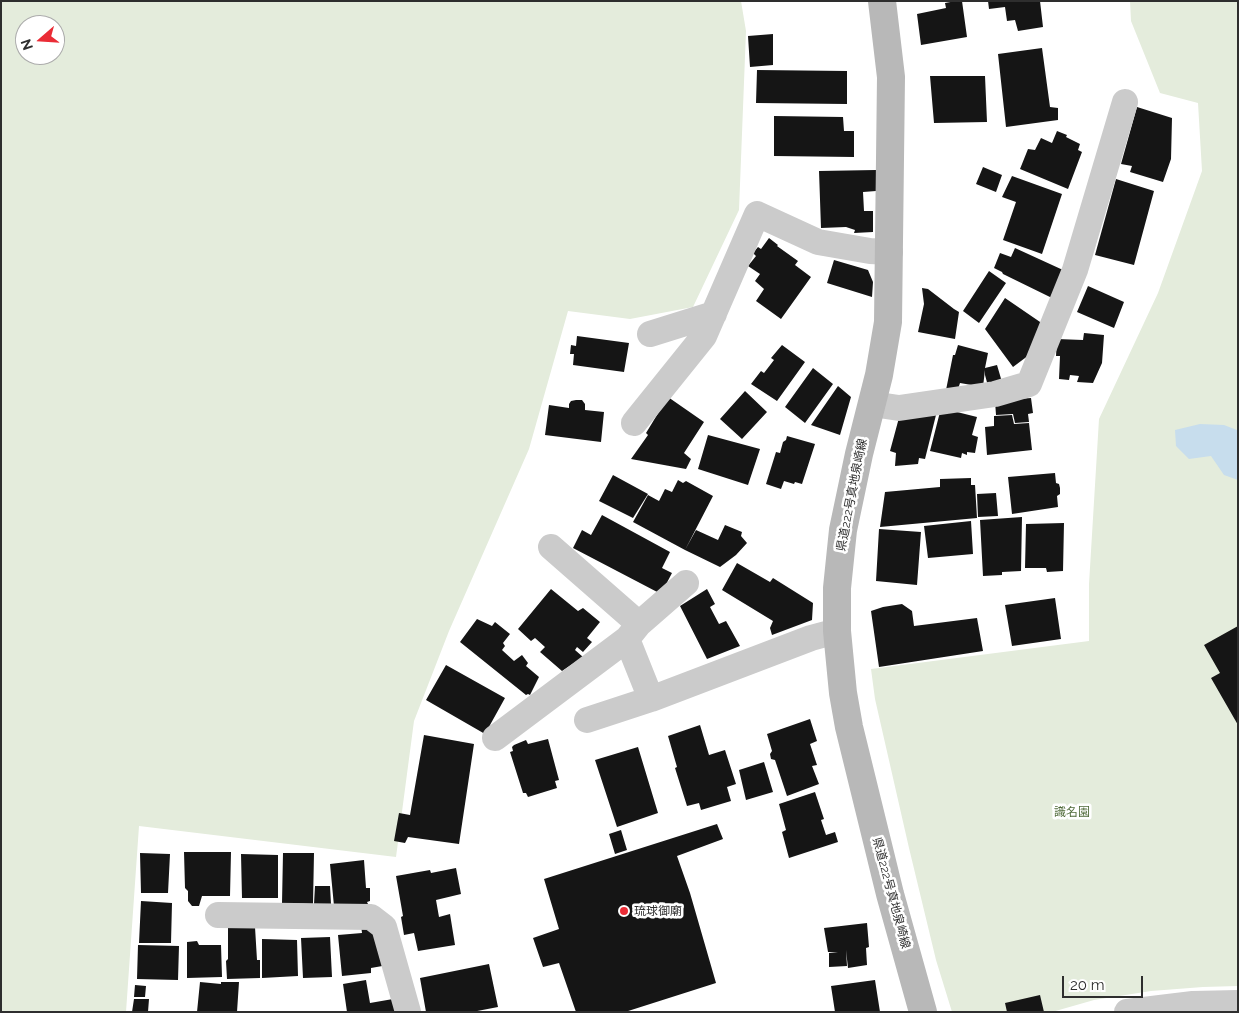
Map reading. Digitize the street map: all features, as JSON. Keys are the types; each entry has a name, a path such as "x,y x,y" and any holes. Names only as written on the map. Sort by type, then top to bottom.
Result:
{"main road":[{"name":"県道222号真地泉崎線","path":"882,1 890,77 888,322 879,375 859,454 843,530 837,588 836,631 849,727 890,894 922,1012"}],"street":[{"path":"872,404 899,408 995,394 1029,384 1075,270 1125,102"},
{"path":"634,423 704,336 757,214 818,242 870,251 890,252"},
{"path":"650,334 714,314"},
{"path":"551,547 633,631 651,699"},
{"path":"495,738 633,631 686,583"},
{"path":"586,720 651,699 811,638 836,631"},
{"path":"218,915 371,917 384,927 408,1012"},
{"path":"1127,1012 1193,1004 1238,1004"}],"green space":[{"path":"1,1 741,1 746,31 739,210 693,307 630,319 568,311 529,449 449,631 414,721 396,857 139,826 126,1012 1,1012"},
{"name":"識名園","path":"1130,1 1238,1 1238,986 1151,991 1094,1000 1052,1012 952,1012 936,960 909,848 875,699 871,669 1089,641 1089,584 1099,419 1158,293 1202,171 1198,103 1160,93 1131,21"}],"water":[{"path":"1200,424 1224,425 1237,430 1238,480 1224,475 1211,456 1189,459 1176,446 1175,430"}],"building":[{"path":"962,1 967,37 921,45 917,14 946,8 945,3"},
{"path":"988,1 1040,1 1043,27 1018,31 1015,20 1007,21 1005,7 989,9"},
{"path":"773,34 773,65 750,67 748,36"},
{"path":"1042,48 1050,107 1058,108 1058,120 1006,127 998,54"},
{"path":"757,70 847,71 847,104 756,103"},
{"path":"930,76 985,76 987,122 934,123"},
{"path":"1137,107 1172,118 1171,159 1163,182 1130,172 1132,166 1121,164"},
{"path":"774,116 843,117 844,131 854,131 854,157 774,156"},
{"path":"1057,131 1080,144 1078,150 1082,152 1068,189 1020,169 1028,149 1035,150 1041,138 1052,143"},
{"path":"983,167 1002,175 996,192 976,184"},
{"path":"876,170 876,191 863,192 864,211 873,211 873,232 854,233 855,230 846,227 821,228 819,171"},
{"path":"1012,176 1062,194 1042,254 1003,240 1016,202 1002,197"},
{"path":"1116,179 1154,191 1134,265 1095,255"},
{"path":"769,238 798,261 795,265 811,277 781,319 756,301 764,289 755,281 760,274 748,266 756,256 753,253 758,247 761,249"},
{"path":"1015,248 1063,270 1052,298 994,268 1000,253 1011,257"},
{"path":"834,260 868,270 873,282 872,297 827,283"},
{"path":"989,271 1006,283 979,323 963,311"},
{"path":"1088,286 1124,302 1114,328 1077,312"},
{"path":"922,288 928,289 959,312 955,339 918,332 924,304"},
{"path":"1005,298 1043,324 1033,352 1013,367 985,329"},
{"path":"1084,333 1104,335 1102,363 1093,383 1077,382 1079,376 1070,375 1069,380 1059,379 1060,356 1056,356 1057,339 1083,340"},
{"path":"577,336 629,343 624,372 573,365 574,354 570,354 571,345 576,346"},
{"path":"782,345 805,362 777,401 751,384 761,371 764,373 774,360 771,358"},
{"path":"958,345 988,353 985,368 997,365 1002,382 988,386 985,370 983,387 960,383 958,389 946,390 953,355 955,355"},
{"path":"813,368 833,384 805,423 785,407"},
{"path":"838,386 851,397 840,435 811,425"},
{"path":"745,391 767,412 742,439 720,419"},
{"path":"668,397 704,422 684,453 691,459 686,469 631,459 648,435 646,433"},
{"path":"1031,398 1033,413 1028,414 1029,422 1015,423 1013,414 996,415 995,401"},
{"path":"582,400 585,404 585,410 604,412 601,442 545,435 549,405 569,408 571,401"},
{"path":"941,408 977,417 972,435 978,437 975,453 967,452 967,455 962,453 961,458 930,451"},
{"path":"937,411 925,459 919,458 918,464 895,466 896,453 890,451 900,414"},
{"path":"1012,415 1014,424 1029,423 1032,450 987,455 985,427 994,426 994,416"},
{"path":"708,435 760,449 748,485 698,469"},
{"path":"787,436 815,444 802,484 784,481 781,489 766,484 776,452 780,453"},
{"path":"1055,473 1056,483 1059,484 1060,488 1060,494 1057,496 1058,507 1012,514 1008,477"},
{"path":"613,475 648,494 633,518 599,501"},
{"path":"971,478 971,485 975,485 977,518 880,527 885,492 940,487 940,479"},
{"path":"678,480 683,483 686,481 713,496 685,550 633,522 648,495 659,501 665,489 672,492"},
{"path":"996,493 998,516 978,517 977,494"},
{"path":"602,515 670,552 662,568 672,573 661,594 573,548 582,530 591,535"},
{"path":"1022,517 1021,571 983,576 980,520"},
{"path":"971,521 973,554 928,558 924,526"},
{"path":"1064,523 1063,571 1047,572 1046,568 1025,568 1026,524"},
{"path":"725,525 742,532 741,536 747,543 736,555 720,567 685,550 696,530 718,540"},
{"path":"879,529 921,532 917,585 876,581"},
{"path":"737,563 770,582 773,578 813,603 812,620 772,635 770,628 773,621 722,590"},
{"path":"551,589 578,611 583,608 600,622 587,638 592,642 583,652 577,647 575,650 583,657 562,671 540,652 545,647 535,638 531,641 518,629"},
{"path":"707,589 715,604 710,607 719,624 726,621 740,646 707,659 680,606"},
{"path":"1055,598 1061,639 1012,646 1005,605"},
{"path":"902,604 912,611 914,626 977,618 983,651 879,667 871,611"},
{"path":"477,619 492,626 495,622 510,634 503,643 505,646 502,650 514,661 522,655 528,663 526,666 539,677 530,695 526,695 460,642"},
{"path":"1238,626 1238,725 1211,678 1220,673 1204,645"},
{"path":"446,665 505,698 485,734 426,700"},
{"path":"810,719 817,741 810,744 817,765 812,766 819,784 787,796 775,760 771,759 770,754 772,751 767,734"},
{"path":"700,725 709,755 725,750 736,784 727,787 731,801 701,810 699,803 687,806 675,768 677,767 668,736"},
{"path":"424,735 474,744 459,844 408,837 405,843 394,841 399,813 410,815"},
{"path":"548,739 559,780 555,781 557,788 528,797 526,793 523,793 510,752 513,751 512,747 514,745 526,740 528,744"},
{"path":"638,747 658,813 617,827 595,760"},
{"path":"764,762 773,792 746,800 739,770"},
{"path":"815,792 824,819 821,820 826,835 835,832 838,842 789,858 782,832 786,830 779,804"},
{"name":"琉球御廟","path":"717,824 723,839 677,856 690,893 716,983 625,1012 576,1012 559,963 543,967 533,938 559,929 544,879"},
{"path":"621,830 627,850 615,854 609,834"},
{"path":"184,852 231,852 230,896 202,896 199,906 192,906 188,901 188,891 185,888"},
{"path":"140,853 170,854 168,893 141,893"},
{"path":"283,853 314,853 313,904 282,903"},
{"path":"241,854 278,855 278,898 242,898"},
{"path":"364,860 366,888 370,888 370,901 367,902 368,904 334,906 330,864"},
{"path":"456,868 461,894 436,900 439,917 450,914 455,945 418,951 414,933 404,935 401,917 403,916 396,876 430,870 431,873"},
{"path":"315,886 330,886 331,904 314,904"},
{"path":"141,901 172,903 171,943 139,943"},
{"path":"867,923 869,947 866,948 867,965 848,968 846,950 847,966 829,967 829,953 838,952 828,952 824,928"},
{"path":"361,925 373,925 388,965 371,968 371,973 342,976 338,935 362,933"},
{"path":"228,927 255,927 257,960 260,960 260,978 227,979"},
{"path":"330,937 332,977 303,978 301,938"},
{"path":"262,939 297,940 298,976 262,978"},
{"path":"197,941 199,945 221,945 222,977 187,978 187,942"},
{"path":"138,945 179,946 178,980 137,979"},
{"path":"489,964 498,1007 472,1012 426,1012 420,978"},
{"path":"366,980 370,1003 393,999 400,1012 347,1012 343,984"},
{"path":"875,980 880,1012 835,1012 831,986"},
{"path":"200,982 221,984 221,982 239,982 237,1012 197,1012"},
{"path":"135,985 146,986 145,997 134,997"},
{"path":"1040,995 1044,1012 1007,1012 1005,1003"},
{"path":"134,999 149,999 148,1012 132,1012"}],"place":[{"name":"琉球御廟","path":"624,911"}]}
